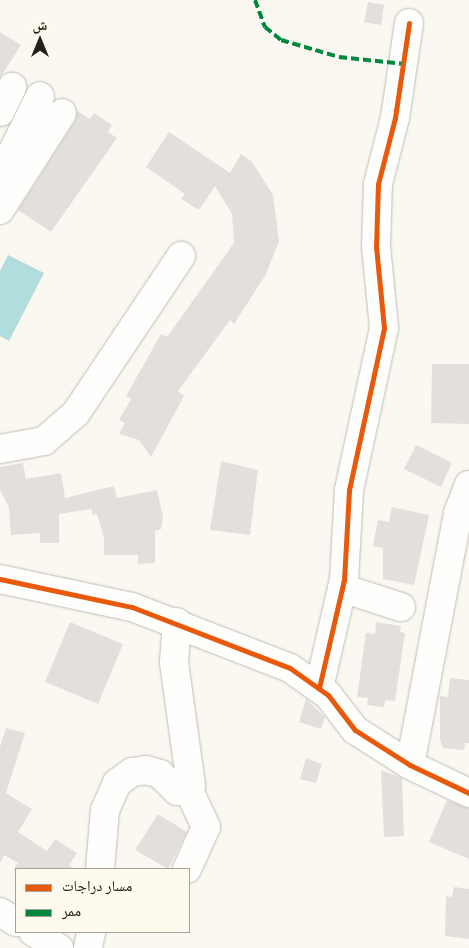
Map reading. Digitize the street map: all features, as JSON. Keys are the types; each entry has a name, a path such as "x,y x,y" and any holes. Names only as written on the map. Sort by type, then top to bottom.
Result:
{"street":[{"path":"319,688 342,588 349,490 384,328 376,247 378,184 395,118 409,23"},
{"path":"0,112 12,88"},
{"path":"0,177 40,96"},
{"path":"0,210 62,113"},
{"path":"0,449 44,441 76,413 181,256"},
{"path":"410,765 462,545 458,513 469,485"},
{"path":"0,580 132,607 176,622 290,668 319,688 355,730 410,765 469,793"},
{"path":"342,588 401,608"},
{"path":"176,622 174,662 189,791 206,827 187,868"},
{"path":"100,868 105,810 117,783 132,772 146,770 160,774 177,791 189,791"},
{"path":"0,912 15,921"},
{"path":"35,933 59,948"},
{"path":"88,948 91,933"}],"water":[{"path":"8,255 44,273 9,341 0,336 0,271"}],"building":[{"path":"368,2 384,5 381,25 364,22"},
{"path":"0,32 21,45 0,78"},
{"path":"77,111 90,119 94,113 112,125 108,132 117,138 51,232 18,210 75,121"},
{"path":"169,132 230,173 241,154 252,162 273,195 279,241 266,274 234,324 230,320 178,391 184,396 151,457 139,440 119,434 125,423 119,420 131,399 126,396 161,334 167,337 234,243 232,214 215,186 199,210 181,199 185,194 146,167"},
{"path":"432,364 469,364 469,424 431,423"},
{"path":"416,445 452,463 441,487 404,469"},
{"path":"221,461 258,470 250,535 210,530"},
{"path":"23,463 26,479 61,473 65,498 114,486 117,498 157,490 163,517 161,529 155,531 155,563 138,564 138,555 104,555 104,538 97,514 93,515 91,509 59,514 59,543 40,543 40,533 11,535 9,507 0,490 0,467"},
{"path":"392,507 429,515 414,585 383,579 383,548 373,546 378,520 389,522"},
{"path":"70,622 123,644 98,704 45,682"},
{"path":"376,622 401,626 400,632 405,633 395,701 385,700 384,707 367,705 368,698 357,697 366,633 375,634"},
{"path":"450,678 469,680 469,743 465,743 464,750 443,748 440,739 440,696 448,697"},
{"path":"306,699 325,717 321,729 299,722"},
{"path":"6,728 25,733 6,793 32,809 18,832 47,851 55,839 77,853 69,865 74,868 14,869 18,863 4,855 0,863 0,747"},
{"path":"306,758 322,764 316,783 300,779"},
{"path":"381,770 402,778 404,836 384,837"},
{"path":"447,800 469,808 469,859 429,842"},
{"path":"158,814 187,832 169,868 135,850"},
{"path":"454,887 469,889 469,939 445,936 446,896 452,897"}],"marked path":[{"path":"255,0 265,27 281,40 339,57 405,64"}],"cycle path":[{"path":"319,688 344,580 349,490 384,328 376,247 378,184 395,118 409,23"},
{"path":"0,579 132,607 290,668 328,695 355,730 410,765 469,793"}]}
